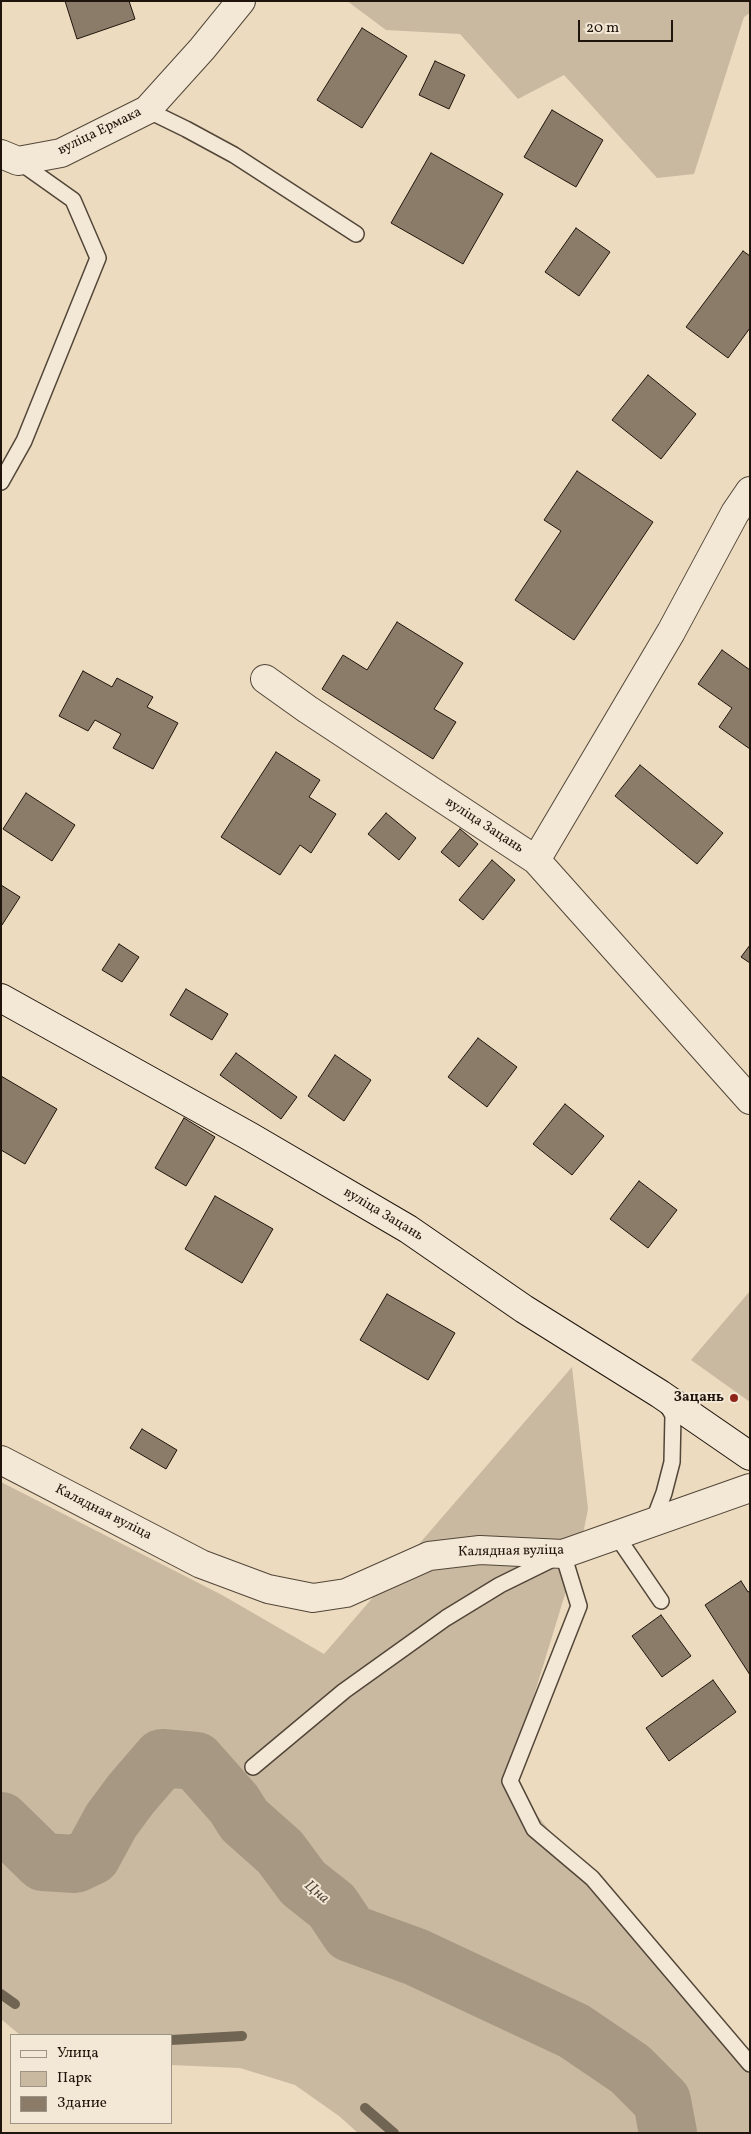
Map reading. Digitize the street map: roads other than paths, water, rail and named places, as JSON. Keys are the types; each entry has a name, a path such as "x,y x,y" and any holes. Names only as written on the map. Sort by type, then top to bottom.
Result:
{"street":[{"name":"вуліца Ермака","path":"10,158 61,153 146,110 202,49 241,1"},
{"path":"536,860 671,632 734,514 750,490"},
{"name":"вуліца Зацань","path":"266,680 536,860 750,1100"},
{"name":"вуліца Зацань","path":"1,998 249,1136 408,1229 524,1309 660,1394 750,1456"},
{"name":"Калядная вуліца","path":"1,1460 201,1564 268,1588 313,1598 346,1593 430,1556 480,1550 563,1554 750,1488"}],"lane":[{"path":"146,110 234,155 356,234"},
{"path":"1,482 24,441 98,258 73,200 10,158"},
{"path":"653,1522 664,1494 672,1462 673,1415 660,1394"},
{"path":"616,1535 661,1601"},
{"path":"254,1767 344,1691 446,1618 500,1585 563,1554 579,1606 510,1781 534,1829 592,1878 750,2064"}],"waterway":[{"name":"Цна","path":"1,1821 43,1862 75,1864 92,1856 111,1821 162,1758 196,1761 234,1804 244,1820 280,1852 303,1883 332,1906 350,1933 416,1957 574,2031 630,2069 662,2101 668,2133"},
{"path":"1,1994 15,2004"},
{"path":"172,2040 242,2036"},
{"path":"365,2108 394,2133"}],"place":[{"name":"Зацань","path":"734,1398"}]}
